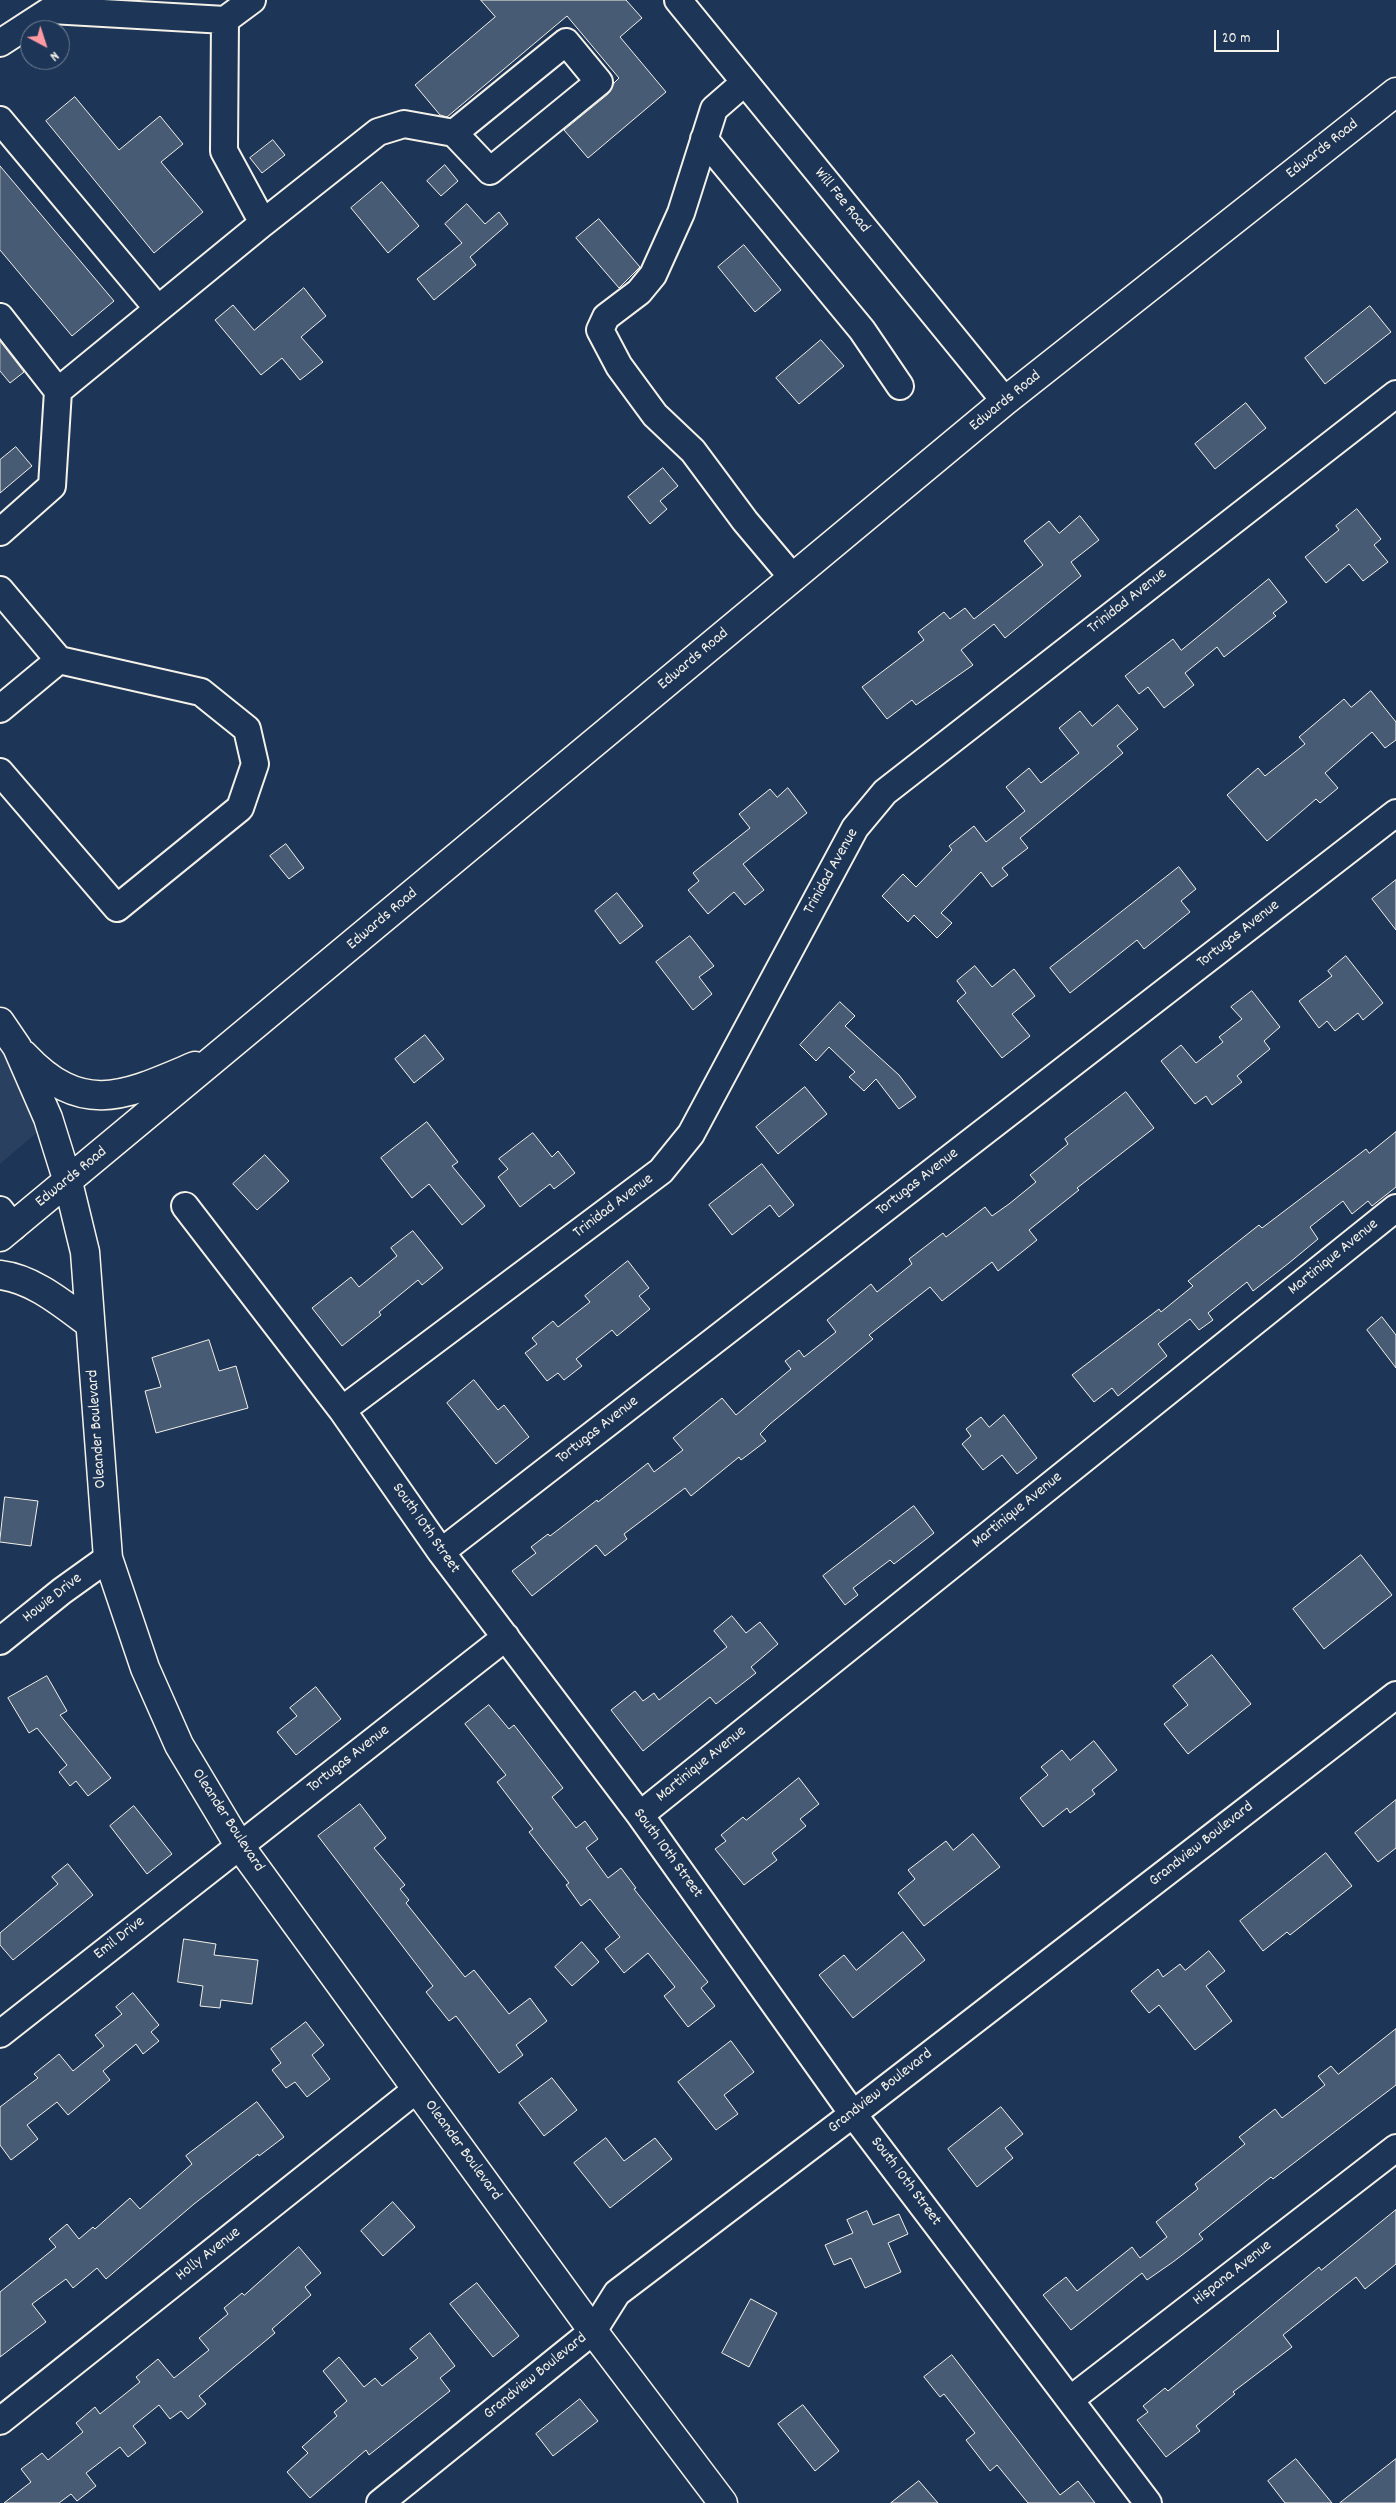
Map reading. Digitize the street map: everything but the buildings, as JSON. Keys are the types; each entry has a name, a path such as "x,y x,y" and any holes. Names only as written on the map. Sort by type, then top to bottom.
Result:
{"main road":[{"name":"Edwards Road","path":"4,1225 68,1182 1005,401 1396,92"},
{"name":"Oleander Boulevard","path":"0,1022 17,1047 48,1118 68,1182 84,1252 108,1558 145,1668 179,1745 239,1845 593,2331 723,2503"},
{"path":"17,1047 39,1071 64,1088 94,1096 136,1090 219,1056"},
{"path":"0,1275 28,1284 56,1300 90,1324"}],"street":[{"path":"0,44 51,10 226,20 252,0"},
{"name":"Will Fee Road","path":"678,0 1005,401"},
{"path":"226,20 224,151 264,223"},
{"path":"58,391 378,132 404,124 454,133 490,171 599,82 566,42 454,133"},
{"path":"745,82 714,109 681,213 653,275 639,292 606,317 600,330 619,366 655,415 694,451 745,521 793,578"},
{"path":"0,120 158,310"},
{"path":"704,139 862,330 900,386"},
{"path":"0,317 58,391 52,486 0,532"},
{"name":"Trinidad Avenue","path":"342,1410 661,1172 691,1134 855,828 885,792 1396,394"},
{"path":"0,590 59,660 201,692 247,729 255,764 240,808 118,908 0,772"},
{"path":"0,709 59,660"},
{"name":"Tortugas Avenue","path":"441,1552 1396,813"},
{"name":"South 10th Street","path":"184,1206 342,1410 441,1552 640,1815 853,2114 1148,2503"},
{"name":"Martinique Avenue","path":"640,1815 1396,1208"},
{"name":"Howie Drive","path":"0,1641 62,1590 108,1558"},
{"name":"Tortugas Avenue","path":"239,1845 506,1637"},
{"name":"Grandview Boulevard","path":"380,2503 593,2331 617,2292 853,2114 1396,1695"},
{"name":"Emil Drive","path":"0,2034 239,1845"},
{"name":"Holly Avenue","path":"0,2421 417,2089"},
{"name":"Hispana Avenue","path":"1071,2399 1396,2148"}],"shaded area":[{"path":"0,1043 7,1054 40,1130 0,1164"}]}
